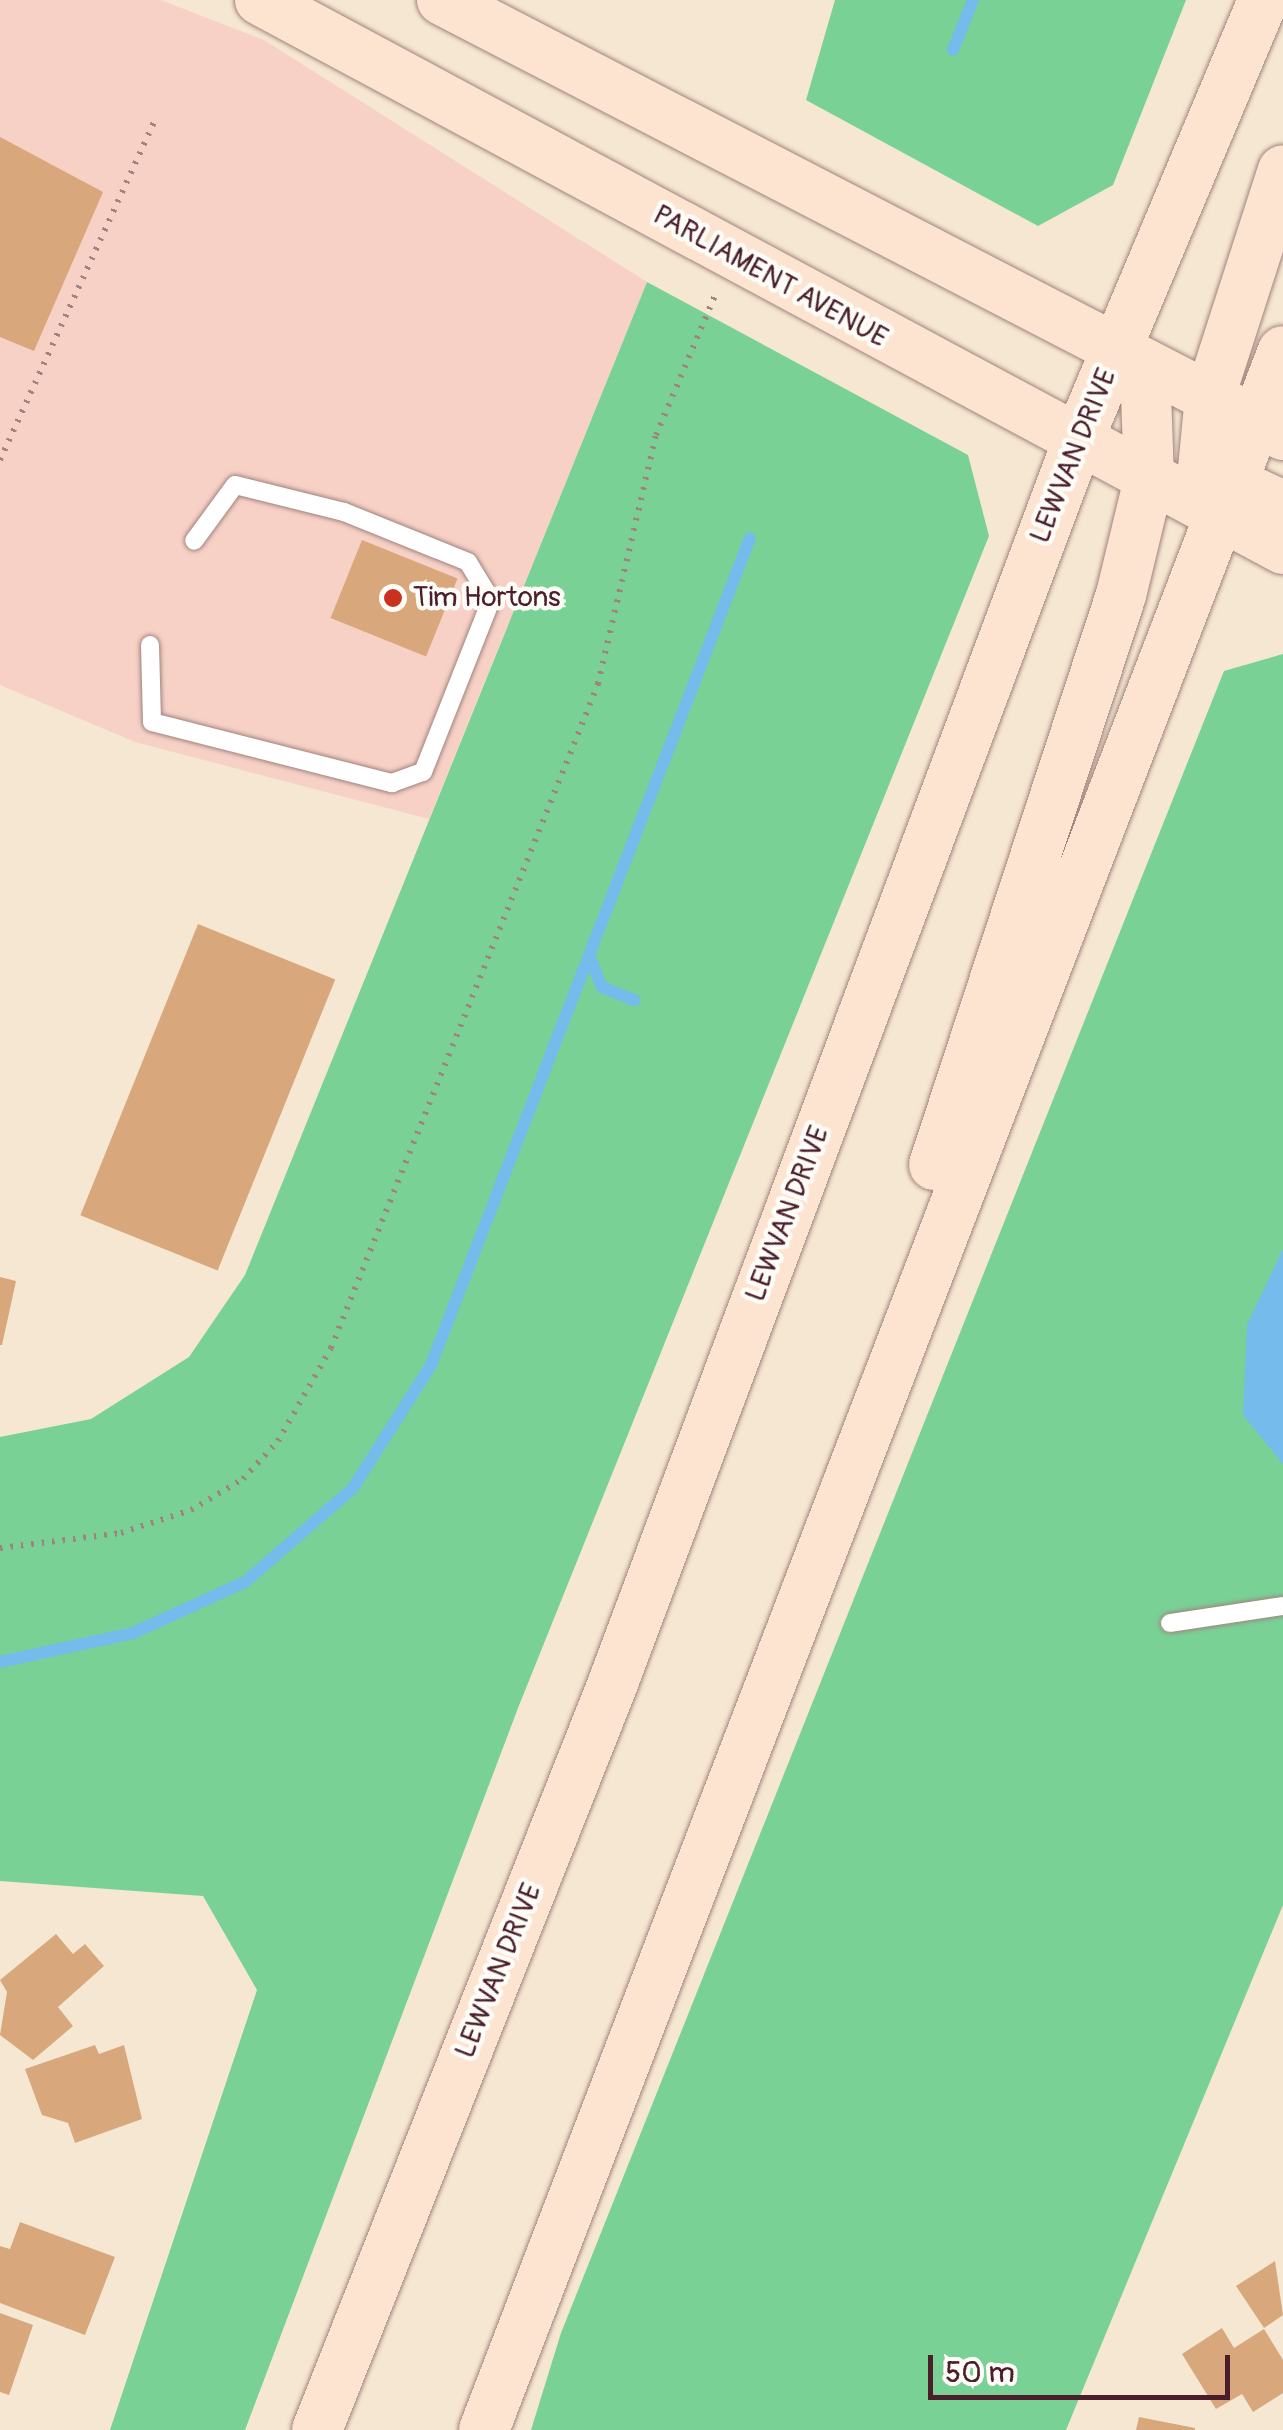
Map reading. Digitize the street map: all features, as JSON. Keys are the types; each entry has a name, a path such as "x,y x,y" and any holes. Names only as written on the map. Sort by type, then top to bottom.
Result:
{"main road":[{"name":"PARLIAMENT AVENUE","path":"260,0 1077,443 1218,487 1283,549"},
{"path":"442,0 1269,427"},
{"name":"LEWVAN DRIVE","path":"317,2430 612,1683 1077,443 1263,0"},
{"path":"1218,487 1210,396 1283,170"},
{"path":"764,1697 1121,595 1151,468 1146,395 1118,346"},
{"path":"484,2430 1218,487 1269,427 1283,351"},
{"path":"1218,487 1283,506"}],"lane":[{"path":"150,645 144,680 152,722 392,783 423,772 491,600 468,562 344,512 236,485 194,542"},
{"path":"1170,1623 1283,1606"}],"path":[{"path":"0,460 154,120"},
{"path":"0,1548 121,1533 191,1510 243,1480 296,1410 330,1348 598,684 656,435 732,256"}],"shaded area":[{"path":"0,0 161,0 264,40 647,282 429,819 135,742 0,685"}],"green space":[{"path":"835,0 1186,0 1113,185 1038,226 806,100"},
{"path":"647,282 968,455 989,536 518,1708 245,2430 110,2430 257,1990 203,1896 0,1881 0,1437 91,1419 189,1357 245,1275"},
{"path":"1283,654 1283,1905 1066,2430 531,2430 561,2333 1224,671"}],"water":[{"path":"1283,1249 1283,1464 1243,1415 1247,1325"}],"building":[{"path":"0,137 103,192 34,351 0,337"},
{"name":"Tim Hortons","path":"362,540 457,579 426,656 331,618"},
{"path":"198,924 335,979 218,1271 80,1215"},
{"path":"0,1277 16,1281 2,1345 0,1345"},
{"path":"56,1934 73,1954 85,1944 104,1966 58,2007 73,2026 33,2060 0,2035 7,1992 0,1980"},
{"path":"95,2045 99,2054 124,2045 142,2119 75,2143 68,2123 42,2115 25,2069"},
{"path":"20,2222 115,2257 85,2335 0,2303 0,2246 10,2249"},
{"path":"1275,2261 1283,2315 1264,2328 1236,2286"},
{"path":"0,2313 33,2325 9,2395 0,2392"},
{"path":"1222,2328 1234,2348 1264,2329 1283,2360 1283,2393 1253,2412 1242,2394 1216,2409 1182,2354"},
{"path":"1139,2417 1195,2428 1195,2430 1136,2430"}],"waterway":[{"path":"953,50 973,0"},
{"path":"0,1662 133,1633 245,1582 353,1488 431,1365 750,538"},
{"path":"589,955 602,987 635,1000"}],"place":[{"name":"Tim Hortons","path":"393,598"}]}
